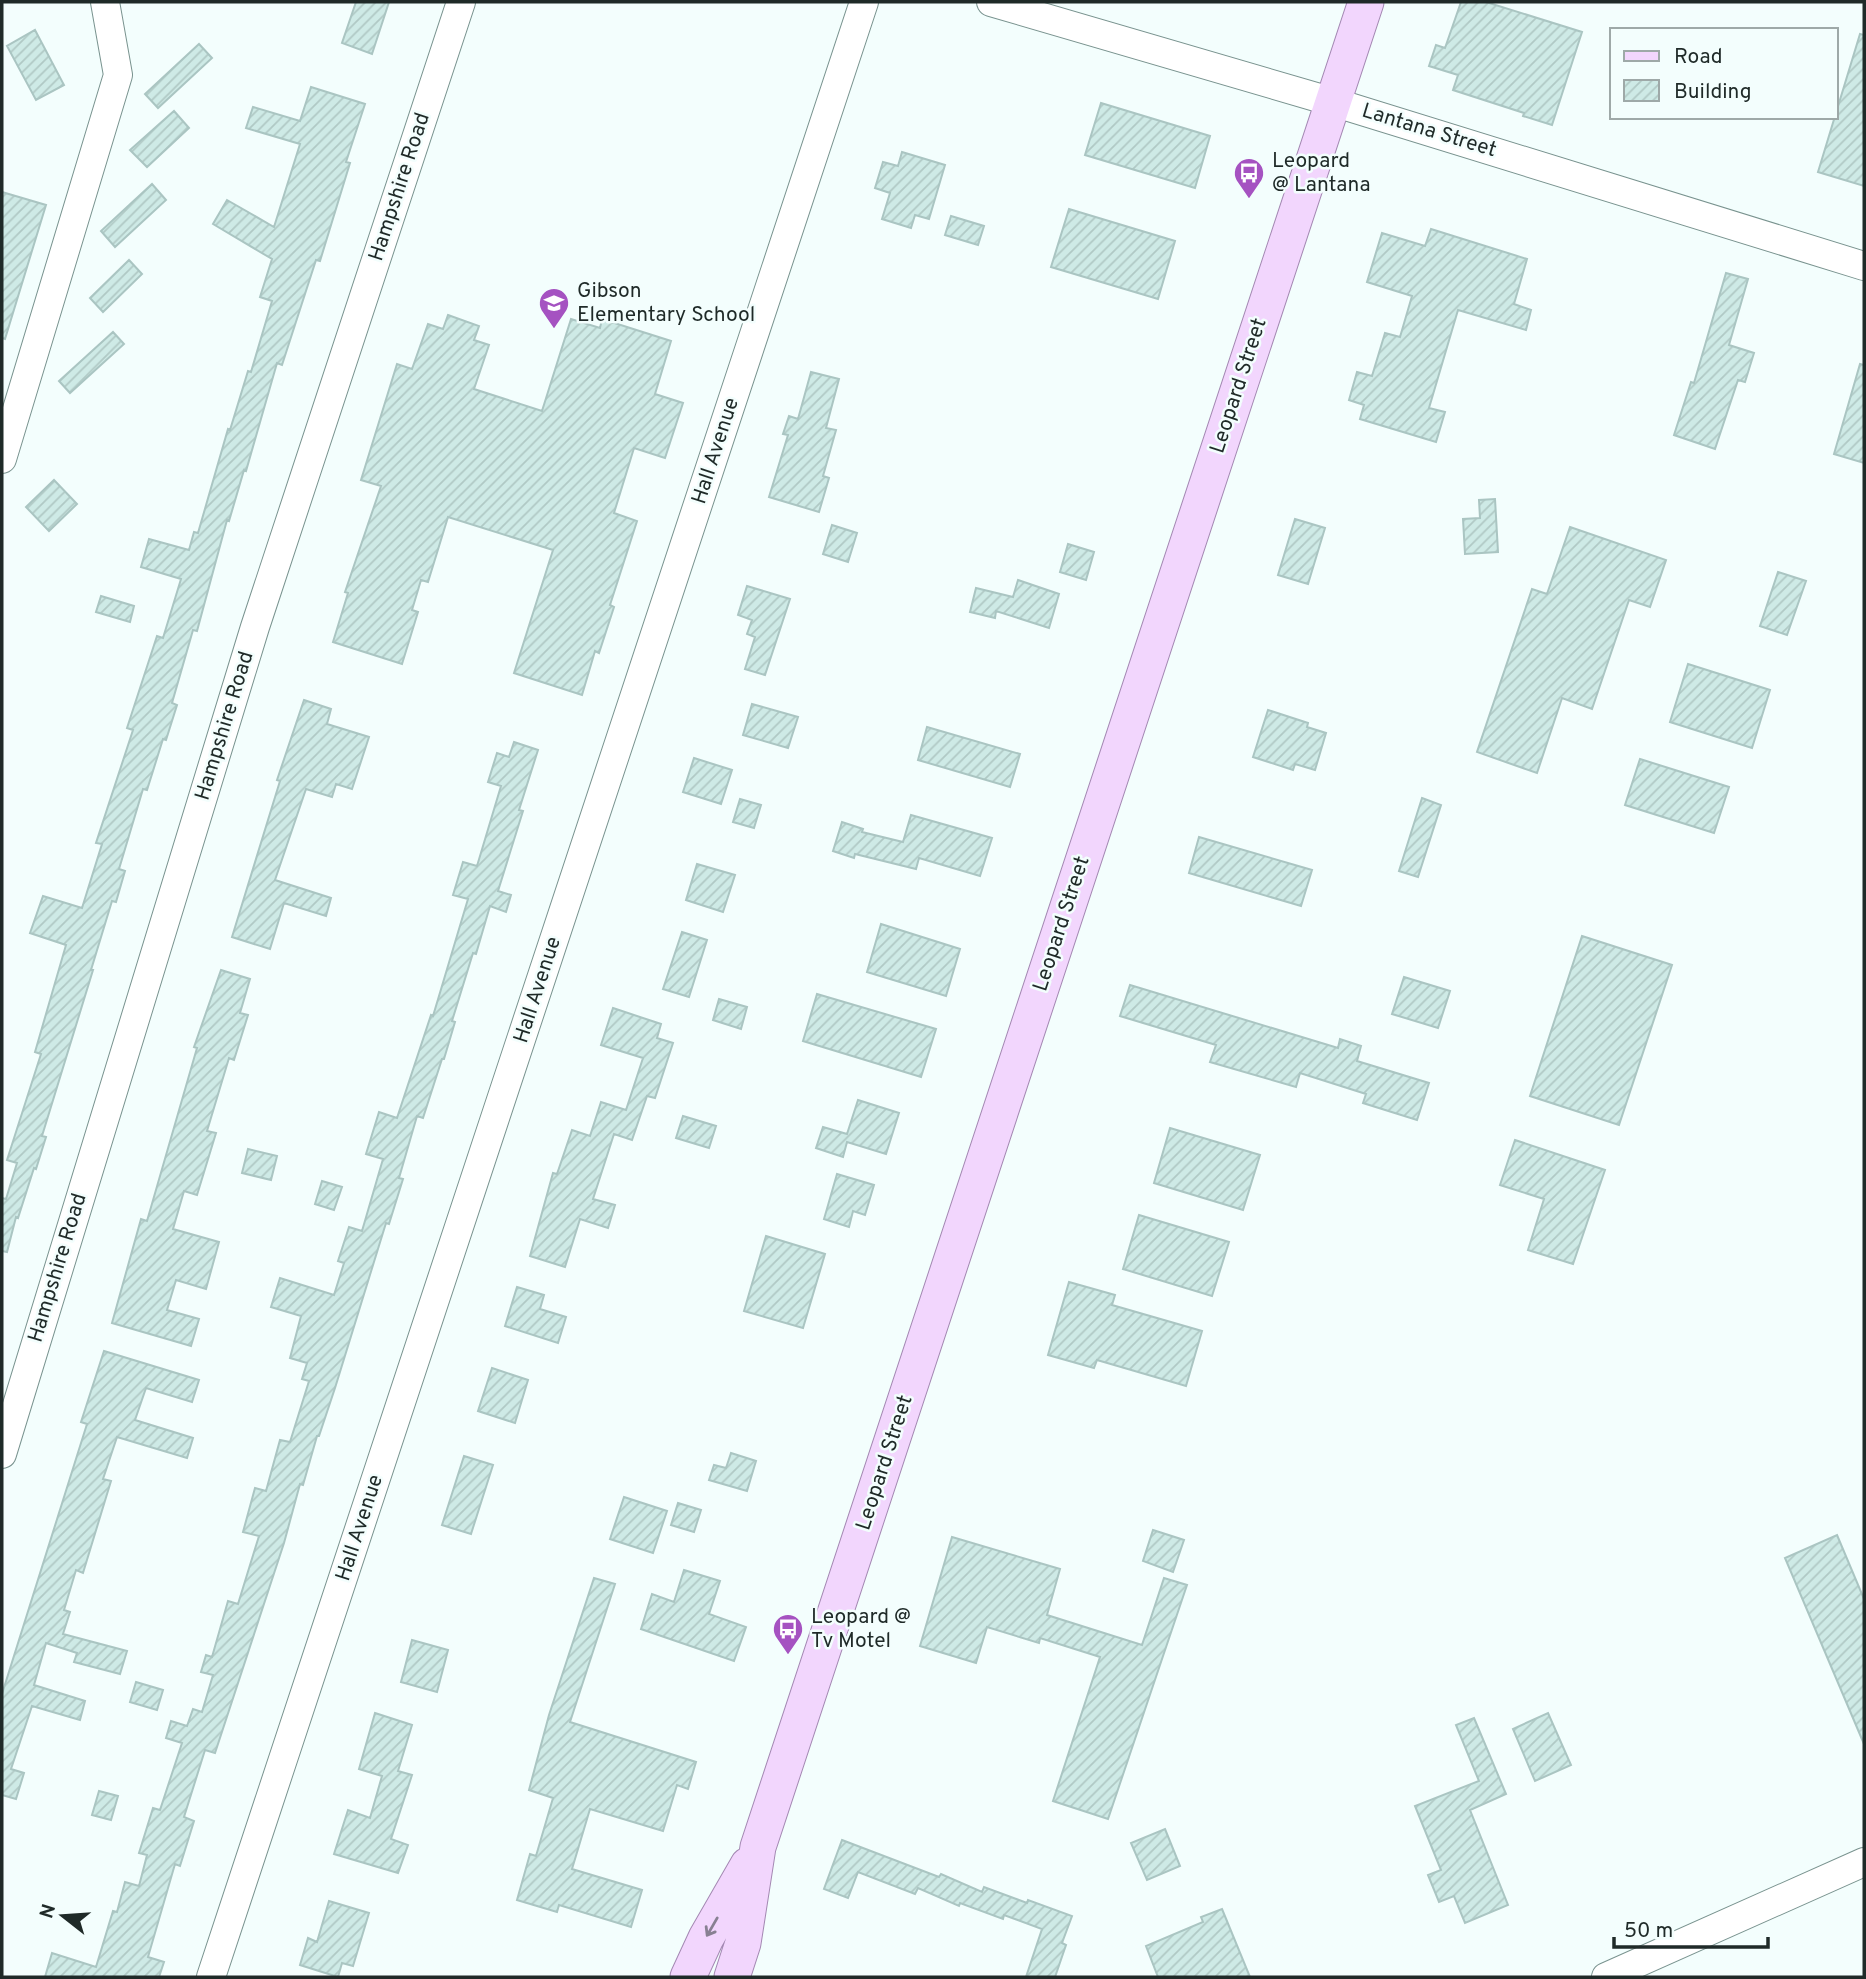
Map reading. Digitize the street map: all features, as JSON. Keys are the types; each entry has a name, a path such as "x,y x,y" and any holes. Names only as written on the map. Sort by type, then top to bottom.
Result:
{"main road":[{"name":"Leopard Street","path":"732,1977 743,1943 758,1847 1366,2"},
{"name":"Leopard Street","path":"688,1977 706,1938 758,1847"}],"street":[{"path":"2,459 117,75 105,2"},
{"name":"Hampshire Road","path":"2,1454 255,627 461,2"},
{"name":"Hall Avenue","path":"211,1977 864,2"},
{"name":"Lantana Street","path":"992,2 1333,102 1864,266"},
{"path":"1606,1977 1864,1862"}],"building":[{"path":"356,2 389,2 372,54 342,43"},
{"path":"1461,2 1486,2 1582,32 1552,125 1453,90 1458,75 1429,66 1436,45 1445,48"},
{"path":"35,30 64,85 36,100 7,46"},
{"path":"1860,34 1864,35 1864,186 1818,172 1834,119 1838,119 1838,106"},
{"path":"199,44 212,58 158,108 145,94"},
{"path":"311,87 365,104 346,162 350,163 320,261 316,260 282,365 277,363 246,471 244,470 229,521 227,520 197,631 193,630 172,703 177,705 147,790 143,789 119,869 125,871 116,902 112,901 91,970 42,1136 46,1137 18,1218 16,1217 7,1252 2,1251 2,1198 6,1199 17,1163 7,1160 41,1054 35,1052 66,945 30,933 43,896 82,908 102,844 96,843 133,730 127,728 157,636 163,638 181,579 141,567 149,539 189,550 194,532 198,533 228,429 230,430 248,371 251,372 272,301 260,297 272,259 213,224 227,200 274,227 300,144 246,128 253,107 300,121"},
{"path":"1101,103 1210,136 1195,188 1085,155"},
{"path":"174,111 189,128 147,167 130,150"},
{"path":"902,152 945,165 929,219 915,215 911,228 882,219 890,193 875,188 883,162 898,166"},
{"path":"152,184 166,200 115,247 101,231"},
{"path":"2,192 46,205 5,339 2,338"},
{"path":"1069,209 1175,241 1158,299 1051,267"},
{"path":"951,216 984,226 978,245 945,235"},
{"path":"1431,229 1527,259 1514,304 1531,310 1526,330 1458,310 1429,408 1445,412 1436,442 1360,419 1364,405 1349,400 1357,372 1372,376 1385,333 1400,337 1412,296 1367,282 1382,233 1425,246"},
{"path":"129,260 142,274 103,312 90,298"},
{"path":"1726,273 1748,279 1729,345 1754,353 1745,382 1738,380 1715,449 1674,435 1691,382 1694,383"},
{"path":"448,315 479,326 474,340 489,345 474,389 542,411 571,319 600,328 602,319 671,341 655,394 683,403 665,458 634,448 614,513 637,521 610,605 614,607 599,653 595,651 582,695 514,673 553,550 448,517 428,582 421,580 412,610 418,612 402,664 333,642 348,593 345,592 381,486 361,480 397,364 412,369 428,324 443,329"},
{"path":"113,332 124,344 70,393 59,381"},
{"path":"1860,364 1864,365 1864,463 1834,454"},
{"path":"811,372 839,379 826,428 836,430 823,476 829,478 819,512 769,497 788,435 783,434 789,416 798,419"},
{"path":"54,480 77,504 49,531 26,507"},
{"path":"1495,499 1498,552 1465,554 1463,519 1480,518 1479,500"},
{"path":"1295,519 1325,528 1308,584 1278,575"},
{"path":"832,525 857,533 848,562 823,554"},
{"path":"1570,527 1666,560 1650,607 1629,600 1592,709 1562,698 1537,773 1477,752 1532,589 1547,594"},
{"path":"1068,544 1094,552 1086,580 1060,572"},
{"path":"1778,572 1806,581 1787,635 1760,626"},
{"path":"1018,580 1059,594 1049,628 996,611 995,618 970,612 976,588 1013,597"},
{"path":"747,586 790,599 765,675 745,669 755,637 747,634 752,620 738,615"},
{"path":"101,596 134,606 130,622 96,612"},
{"path":"1688,664 1770,690 1752,748 1670,722"},
{"path":"304,700 331,709 327,724 369,737 352,789 336,784 332,797 306,789 275,880 331,898 326,916 284,903 270,949 232,937 280,781 277,780"},
{"path":"752,704 798,717 788,748 743,735"},
{"path":"1268,710 1308,723 1307,727 1326,733 1315,770 1295,764 1293,770 1253,757"},
{"path":"927,727 1020,754 1010,787 918,760"},
{"path":"514,742 538,750 519,810 523,811 498,891 511,895 506,912 490,906 476,954 473,953 452,1021 455,1022 444,1059 423,1118 417,1116 399,1178 403,1179 389,1224 386,1223 303,1485 300,1484 284,1543 215,1753 205,1750 184,1817 194,1821 180,1866 175,1864 148,1957 164,1962 159,1977 45,1977 52,1953 96,1967 113,1911 117,1912 125,1882 139,1886 147,1855 139,1853 153,1808 160,1810 182,1743 166,1738 171,1721 187,1726 193,1709 202,1712 213,1675 201,1672 206,1655 212,1657 228,1601 238,1604 259,1536 243,1532 255,1488 266,1491 280,1440 290,1442 309,1381 302,1379 307,1363 290,1358 301,1316 271,1307 280,1278 334,1295 344,1263 338,1261 349,1227 362,1231 383,1159 366,1154 379,1112 397,1118 431,1015 433,1016 468,899 453,895 463,862 477,866 501,786 488,782 497,753 509,757"},
{"path":"694,758 732,770 721,804 683,792"},
{"path":"1640,759 1729,787 1714,833 1625,805"},
{"path":"1422,798 1441,805 1418,877 1399,871"},
{"path":"740,799 761,805 754,828 733,822"},
{"path":"911,815 992,838 980,876 919,858 916,869 855,854 854,858 833,851 842,822 863,829 862,832 903,842"},
{"path":"1199,837 1312,870 1301,906 1189,873"},
{"path":"697,864 735,875 723,912 686,900"},
{"path":"881,924 960,949 946,996 867,972"},
{"path":"682,932 707,940 689,997 663,989"},
{"path":"1582,936 1672,965 1619,1125 1530,1096"},
{"path":"221,970 250,979 240,1013 248,1015 234,1060 229,1058 207,1131 216,1133 197,1195 184,1191 173,1229 219,1242 206,1289 176,1280 167,1310 199,1319 191,1346 112,1323 141,1219 147,1221 197,1048 194,1047"},
{"path":"1404,977 1450,991 1438,1028 1392,1014"},
{"path":"1130,985 1338,1048 1340,1039 1361,1046 1357,1061 1429,1083 1417,1120 1363,1103 1366,1094 1300,1073 1296,1087 1210,1062 1216,1045 1120,1016"},
{"path":"817,994 936,1029 921,1077 803,1041"},
{"path":"719,999 747,1007 741,1029 713,1020"},
{"path":"613,1008 661,1024 657,1038 673,1043 655,1098 647,1096 632,1140 614,1134 593,1199 615,1205 608,1228 580,1219 565,1267 530,1256 553,1173 557,1174 572,1130 590,1136 601,1102 626,1110 643,1058 601,1045"},
{"path":"858,1100 899,1113 886,1154 847,1142 843,1157 816,1148 823,1127 847,1134"},
{"path":"683,1116 716,1126 709,1148 676,1138"},
{"path":"1170,1128 1260,1155 1243,1210 1154,1183"},
{"path":"1515,1140 1605,1170 1573,1264 1528,1250 1544,1199 1500,1185"},
{"path":"248,1149 277,1156 271,1180 242,1173"},
{"path":"837,1174 874,1185 865,1215 853,1211 849,1227 824,1219"},
{"path":"322,1181 342,1187 334,1210 315,1204"},
{"path":"1139,1215 1229,1242 1212,1296 1123,1269"},
{"path":"766,1236 825,1254 803,1328 744,1311"},
{"path":"1069,1282 1115,1295 1112,1305 1202,1331 1186,1386 1097,1360 1094,1368 1048,1355"},
{"path":"517,1287 544,1295 540,1309 566,1317 558,1343 505,1326"},
{"path":"104,1351 199,1380 192,1402 146,1388 135,1420 193,1438 187,1458 117,1437 103,1479 111,1481 83,1573 76,1570 64,1610 70,1612 63,1634 127,1651 120,1674 74,1662 77,1653 46,1643 34,1685 85,1701 80,1720 32,1706 11,1769 24,1773 16,1799 2,1795 2,1694 87,1424 81,1422"},
{"path":"492,1368 528,1380 515,1423 478,1411"},
{"path":"731,1453 756,1461 747,1491 709,1480 714,1465 726,1468"},
{"path":"464,1456 493,1465 471,1534 442,1525"},
{"path":"624,1497 667,1511 653,1553 610,1539"},
{"path":"678,1503 701,1510 694,1532 671,1525"},
{"path":"1153,1530 1184,1540 1173,1572 1143,1561"},
{"path":"1837,1535 1864,1599 1864,1744 1785,1558"},
{"path":"952,1537 1060,1569 1047,1615 1142,1645 1164,1578 1187,1585 1108,1819 1053,1801 1100,1657 1040,1638 1039,1643 987,1627 976,1663 920,1646"},
{"path":"684,1570 720,1581 709,1614 746,1627 734,1661 641,1629 652,1594 674,1602"},
{"path":"594,1578 615,1584 570,1722 696,1762 688,1789 677,1785 663,1831 590,1809 572,1869 642,1890 631,1927 559,1905 557,1912 517,1900 530,1854 536,1856 553,1798 529,1790 549,1715"},
{"path":"412,1640 448,1650 437,1692 401,1682"},
{"path":"136,1682 163,1690 157,1710 130,1702"},
{"path":"375,1713 412,1725 398,1771 412,1775 391,1839 408,1845 398,1873 334,1854 348,1810 370,1818 382,1776 359,1769"},
{"path":"1548,1713 1571,1765 1535,1781 1513,1729"},
{"path":"1474,1718 1506,1794 1470,1810 1508,1905 1465,1923 1454,1896 1439,1902 1428,1875 1441,1870 1415,1806 1479,1781 1456,1725"},
{"path":"99,1791 118,1796 111,1820 92,1815"},
{"path":"1165,1829 1180,1866 1147,1880 1131,1843"},
{"path":"842,1840 939,1877 941,1874 982,1892 984,1887 1072,1916 1062,1943 1066,1945 1055,1977 1026,1977 1042,1929 1004,1915 1003,1919 960,1903 959,1906 918,1888 915,1894 858,1872 848,1898 824,1889"},
{"path":"329,1901 369,1913 353,1966 342,1963 338,1977 300,1965 308,1938 317,1942"},
{"path":"1222,1909 1250,1977 1158,1977 1146,1946 1203,1922 1201,1917"}],"place":[{"name":"Leopard @ Lantana","path":"1249,200"},
{"name":"Gibson Elementary School","path":"554,330"},
{"name":"Leopard @ Tv Motel","path":"788,1656"}]}
